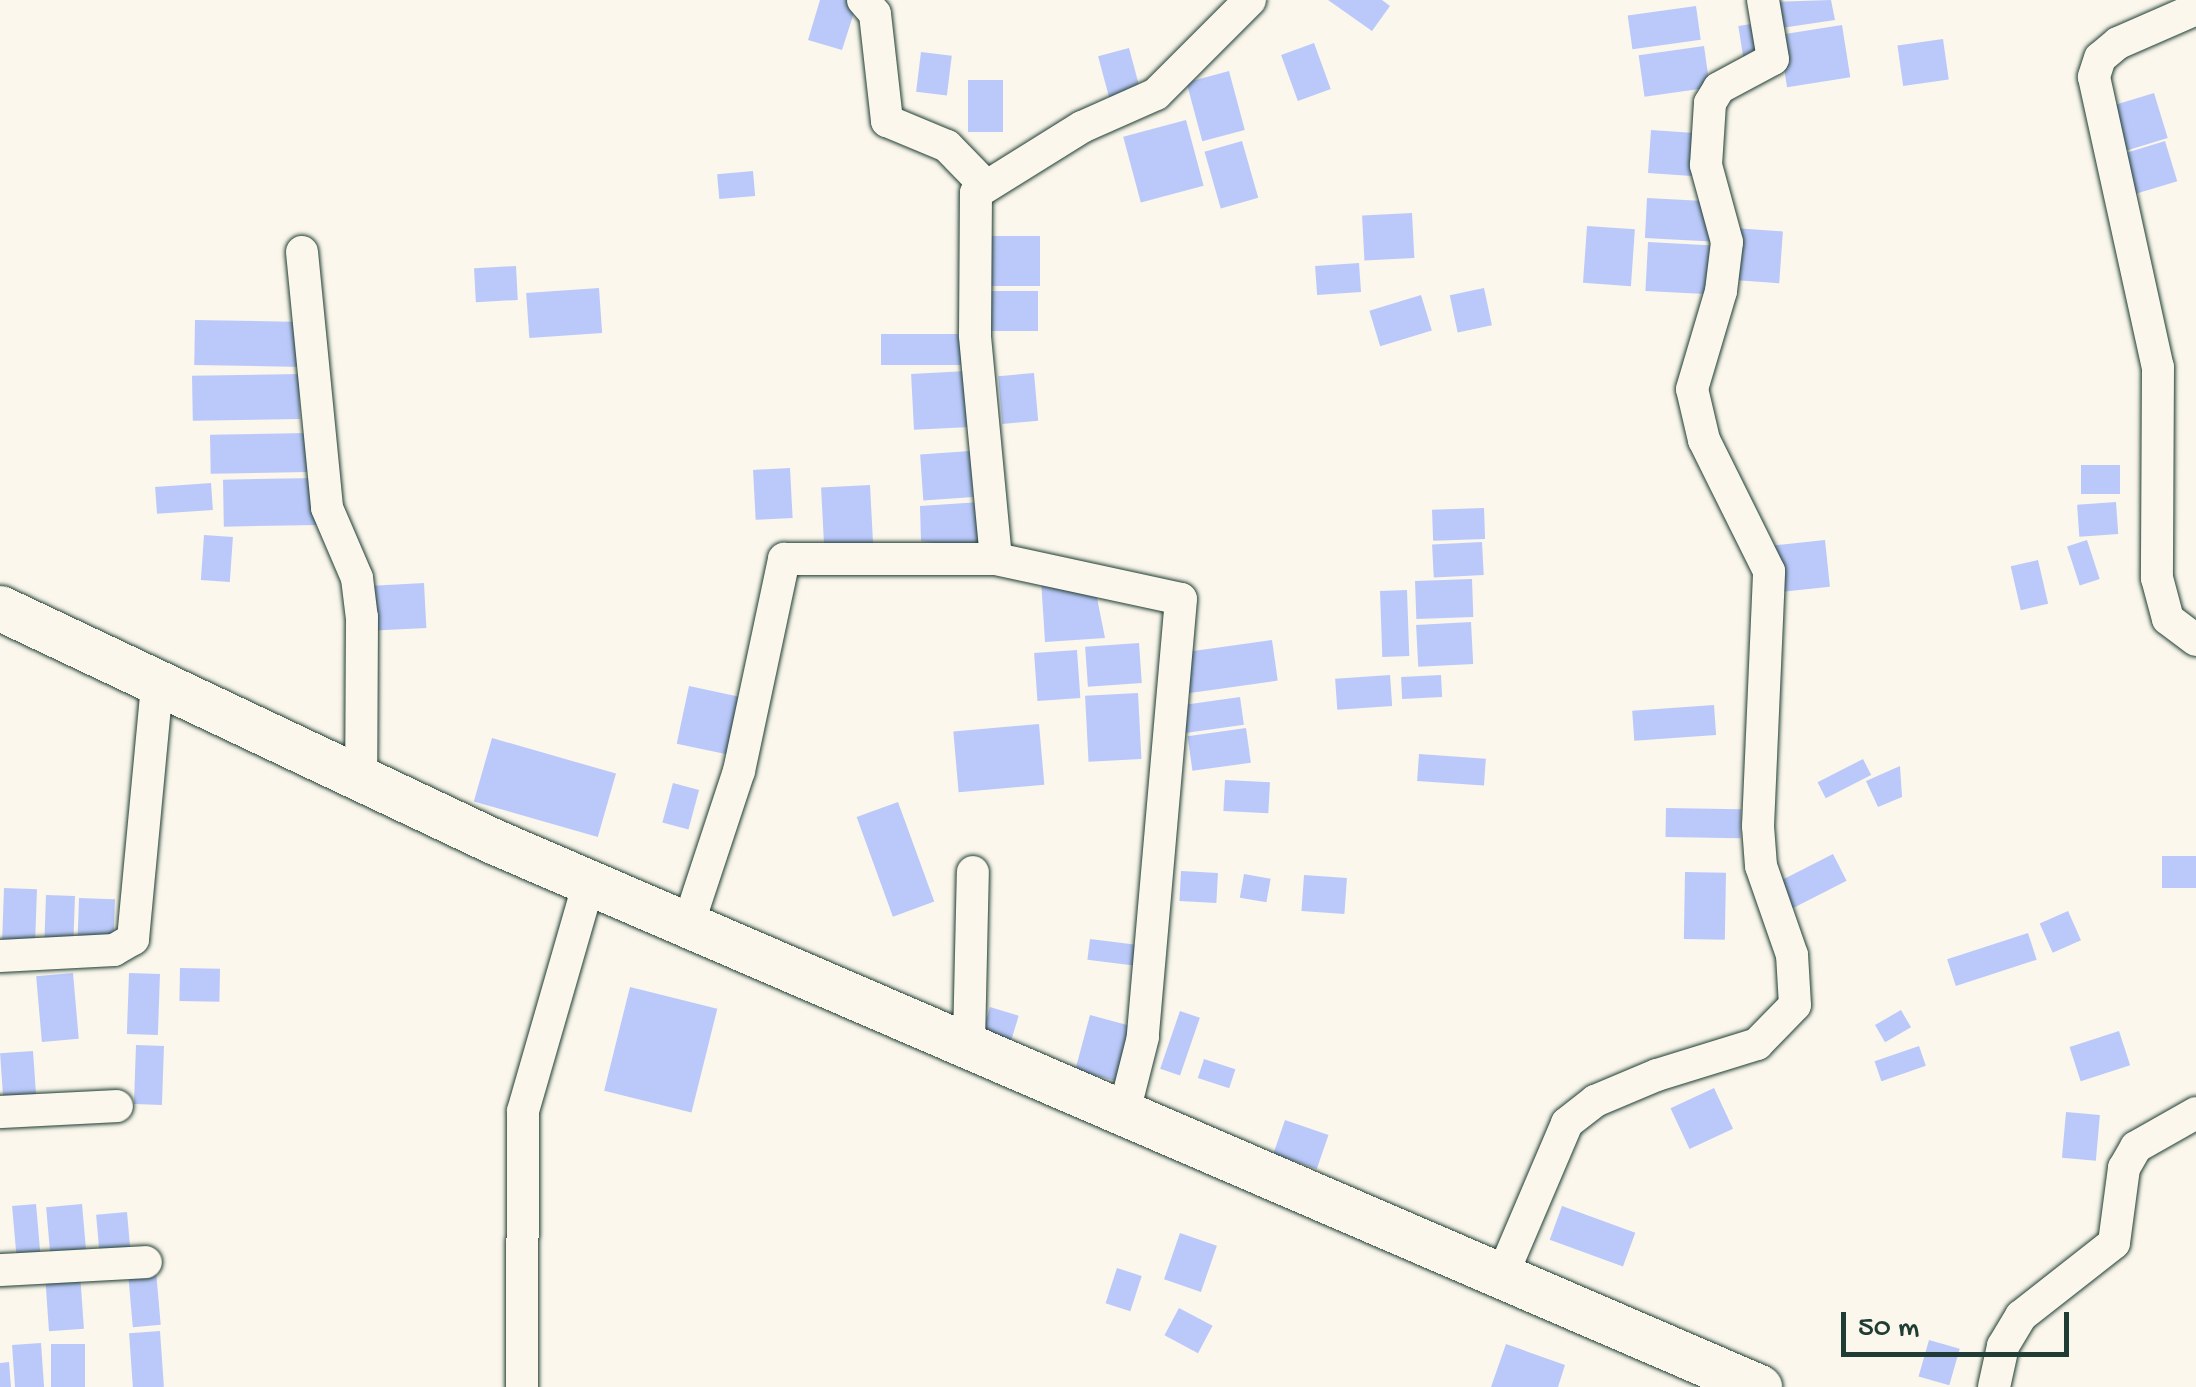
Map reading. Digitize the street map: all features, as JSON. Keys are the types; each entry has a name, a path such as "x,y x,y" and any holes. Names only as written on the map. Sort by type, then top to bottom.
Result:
{"main road":[{"path":"0,608 361,781 589,882 1125,1108 1501,1278 1760,1387"}],"street":[{"path":"863,0 874,14 887,121 946,146 983,184"},
{"path":"996,559 971,258 972,211 983,184 1156,94 1250,0"},
{"path":"1501,1278 1567,1123 1641,1082 1757,1044 1795,1005 1792,955 1761,866 1758,826 1768,572 1704,440 1692,389 1722,291 1727,242 1706,165 1710,102 1719,88 1773,60 1764,0"},
{"path":"2196,9 2118,42 2100,58 2094,76 2158,367 2157,578 2196,640"},
{"path":"302,252 328,508 357,578 362,617 361,781"},
{"path":"688,925 739,772 784,559 996,559 1181,599 1144,1036 1125,1108"},
{"path":"0,956 114,950 132,939 157,685"},
{"path":"969,1042 973,872"},
{"path":"522,1387 522,1111 589,882"},
{"path":"0,1112 117,1106"},
{"path":"1994,1387 2004,1346 2022,1316 2114,1244 2124,1168 2136,1147 2196,1113"},
{"path":"0,1270 146,1262"}],"building":[{"path":"820,0 858,0 842,50 808,40"},
{"path":"1328,0 1382,0 1390,6 1372,31"},
{"path":"1831,0 1835,20 1775,29 1770,2"},
{"path":"1696,6 1701,40 1632,49 1628,16"},
{"path":"1764,22 1770,61 1744,65 1738,26"},
{"path":"1842,25 1850,77 1787,87 1779,35"},
{"path":"1943,39 1949,80 1903,86 1897,45"},
{"path":"1314,43 1331,89 1298,101 1281,55"},
{"path":"1704,46 1710,88 1644,97 1639,55"},
{"path":"1129,48 1142,95 1111,104 1098,56"},
{"path":"921,52 952,56 947,95 916,92"},
{"path":"1229,71 1245,130 1202,141 1186,82"},
{"path":"968,80 1003,80 1003,132 968,132"},
{"path":"2154,93 2168,138 2116,154 2102,109"},
{"path":"1186,120 1204,186 1141,203 1123,137"},
{"path":"1651,130 1698,133 1695,176 1648,173"},
{"path":"1242,141 1258,198 1221,208 1205,152"},
{"path":"2165,141 2177,181 2122,198 2110,158"},
{"path":"753,171 755,196 719,199 717,174"},
{"path":"1647,198 1718,202 1716,242 1645,238"},
{"path":"1412,213 1414,258 1364,261 1362,216"},
{"path":"1587,226 1635,229 1631,286 1583,283"},
{"path":"1734,228 1783,231 1779,283 1730,280"},
{"path":"981,236 1040,236 1040,286 981,286"},
{"path":"1648,242 1718,246 1715,295 1645,291"},
{"path":"1359,263 1361,292 1317,295 1315,266"},
{"path":"516,266 518,300 476,302 474,268"},
{"path":"599,288 602,333 529,338 526,293"},
{"path":"1484,288 1492,325 1458,332 1450,295"},
{"path":"984,291 1038,291 1038,331 984,331"},
{"path":"1421,295 1432,330 1380,346 1369,311"},
{"path":"195,320 303,322 302,367 194,365"},
{"path":"881,334 961,334 961,365 881,365"},
{"path":"967,371 970,427 914,430 911,374"},
{"path":"1034,373 1038,421 1002,424 998,376"},
{"path":"299,374 300,419 193,421 192,376"},
{"path":"307,433 308,472 211,474 210,435"},
{"path":"970,451 973,497 923,500 920,454"},
{"path":"2081,465 2120,465 2120,494 2081,494"},
{"path":"790,468 793,518 756,520 753,470"},
{"path":"317,478 318,525 224,527 223,480"},
{"path":"211,483 213,510 157,514 155,487"},
{"path":"870,485 873,544 824,546 821,488"},
{"path":"980,502 983,551 921,541 920,506"},
{"path":"2116,502 2118,534 2079,537 2077,505"},
{"path":"1484,508 1485,539 1433,541 1432,510"},
{"path":"204,535 233,537 230,582 201,580"},
{"path":"1825,540 1830,587 1777,592 1772,546"},
{"path":"2087,540 2100,579 2080,585 2067,546"},
{"path":"1482,542 1484,575 1434,578 1432,545"},
{"path":"2038,560 2048,604 2021,610 2011,566"},
{"path":"1041,579 1094,583 1105,638 1045,642"},
{"path":"1472,579 1473,617 1416,619 1415,581"},
{"path":"424,583 426,628 370,631 368,586"},
{"path":"1407,590 1409,656 1382,657 1380,591"},
{"path":"1471,622 1473,664 1418,667 1416,625"},
{"path":"1272,640 1278,681 1187,693 1181,653"},
{"path":"1139,643 1142,683 1088,687 1085,647"},
{"path":"1077,650 1080,698 1037,701 1034,653"},
{"path":"1390,675 1392,706 1337,710 1335,679"},
{"path":"1441,675 1442,697 1402,699 1401,677"},
{"path":"689,686 750,699 737,757 677,744"},
{"path":"1138,693 1141,759 1089,762 1085,696"},
{"path":"1240,697 1244,725 1185,733 1182,705"},
{"path":"1714,705 1716,735 1634,741 1632,711"},
{"path":"1039,724 1044,785 959,792 953,731"},
{"path":"1246,728 1251,763 1192,771 1188,736"},
{"path":"492,738 616,774 598,837 474,801"},
{"path":"1419,754 1486,759 1484,786 1417,781"},
{"path":"1863,759 1871,775 1826,798 1818,782"},
{"path":"1900,766 1902,797 1878,807 1866,781"},
{"path":"1225,780 1270,782 1268,813 1223,811"},
{"path":"673,783 699,790 688,830 662,823"},
{"path":"898,802 934,902 893,917 857,817"},
{"path":"1666,808 1741,809 1740,838 1665,837"},
{"path":"1833,854 1847,881 1782,913 1769,887"},
{"path":"2162,856 2196,856 2196,888 2162,888"},
{"path":"1181,871 1218,873 1216,903 1179,901"},
{"path":"1685,872 1726,873 1725,940 1684,939"},
{"path":"1244,874 1271,879 1266,902 1240,898"},
{"path":"1304,875 1347,878 1344,914 1301,911"},
{"path":"4,888 37,889 35,946 2,945"},
{"path":"46,895 75,896 73,942 44,941"},
{"path":"79,898 115,899 113,942 77,941"},
{"path":"2068,911 2081,940 2053,953 2040,924"},
{"path":"2028,933 2037,960 1956,986 1947,959"},
{"path":"1090,939 1153,947 1150,968 1087,960"},
{"path":"180,968 220,969 219,1002 179,1001"},
{"path":"73,973 79,1039 42,1042 36,976"},
{"path":"129,973 160,974 158,1035 127,1034"},
{"path":"630,987 717,1009 691,1113 604,1091"},
{"path":"990,1007 1019,1016 1011,1040 983,1031"},
{"path":"1901,1010 1911,1027 1885,1042 1875,1025"},
{"path":"1180,1011 1200,1018 1180,1076 1160,1069"},
{"path":"1090,1015 1137,1028 1123,1083 1075,1070"},
{"path":"2119,1031 2130,1065 2081,1081 2070,1047"},
{"path":"136,1045 164,1046 162,1105 134,1104"},
{"path":"1919,1046 1926,1066 1881,1081 1875,1061"},
{"path":"33,1051 37,1108 4,1110 0,1053"},
{"path":"1204,1059 1235,1069 1229,1088 1198,1078"},
{"path":"1714,1088 1733,1129 1690,1149 1670,1108"},
{"path":"2066,1112 2100,1115 2096,1161 2062,1158"},
{"path":"1285,1120 1328,1135 1317,1169 1273,1154"},
{"path":"36,1204 41,1261 17,1263 12,1206"},
{"path":"82,1204 86,1252 50,1255 46,1207"},
{"path":"1562,1206 1635,1233 1623,1267 1550,1240"},
{"path":"127,1212 131,1259 100,1262 96,1215"},
{"path":"1180,1233 1217,1246 1201,1292 1164,1279"},
{"path":"1117,1268 1142,1276 1130,1311 1106,1303"},
{"path":"156,1271 161,1325 133,1327 128,1273"},
{"path":"80,1273 84,1329 49,1331 45,1275"},
{"path":"1179,1308 1213,1326 1198,1353 1164,1335"},
{"path":"160,1331 164,1387 133,1387 129,1333"},
{"path":"1929,1340 1960,1349 1949,1385 1919,1377"},
{"path":"41,1343 44,1387 15,1387 12,1345"},
{"path":"51,1344 85,1344 85,1387 51,1387"},
{"path":"1506,1344 1565,1365 1558,1387 1491,1387"},
{"path":"9,1362 11,1387 0,1387 0,1363"}]}
